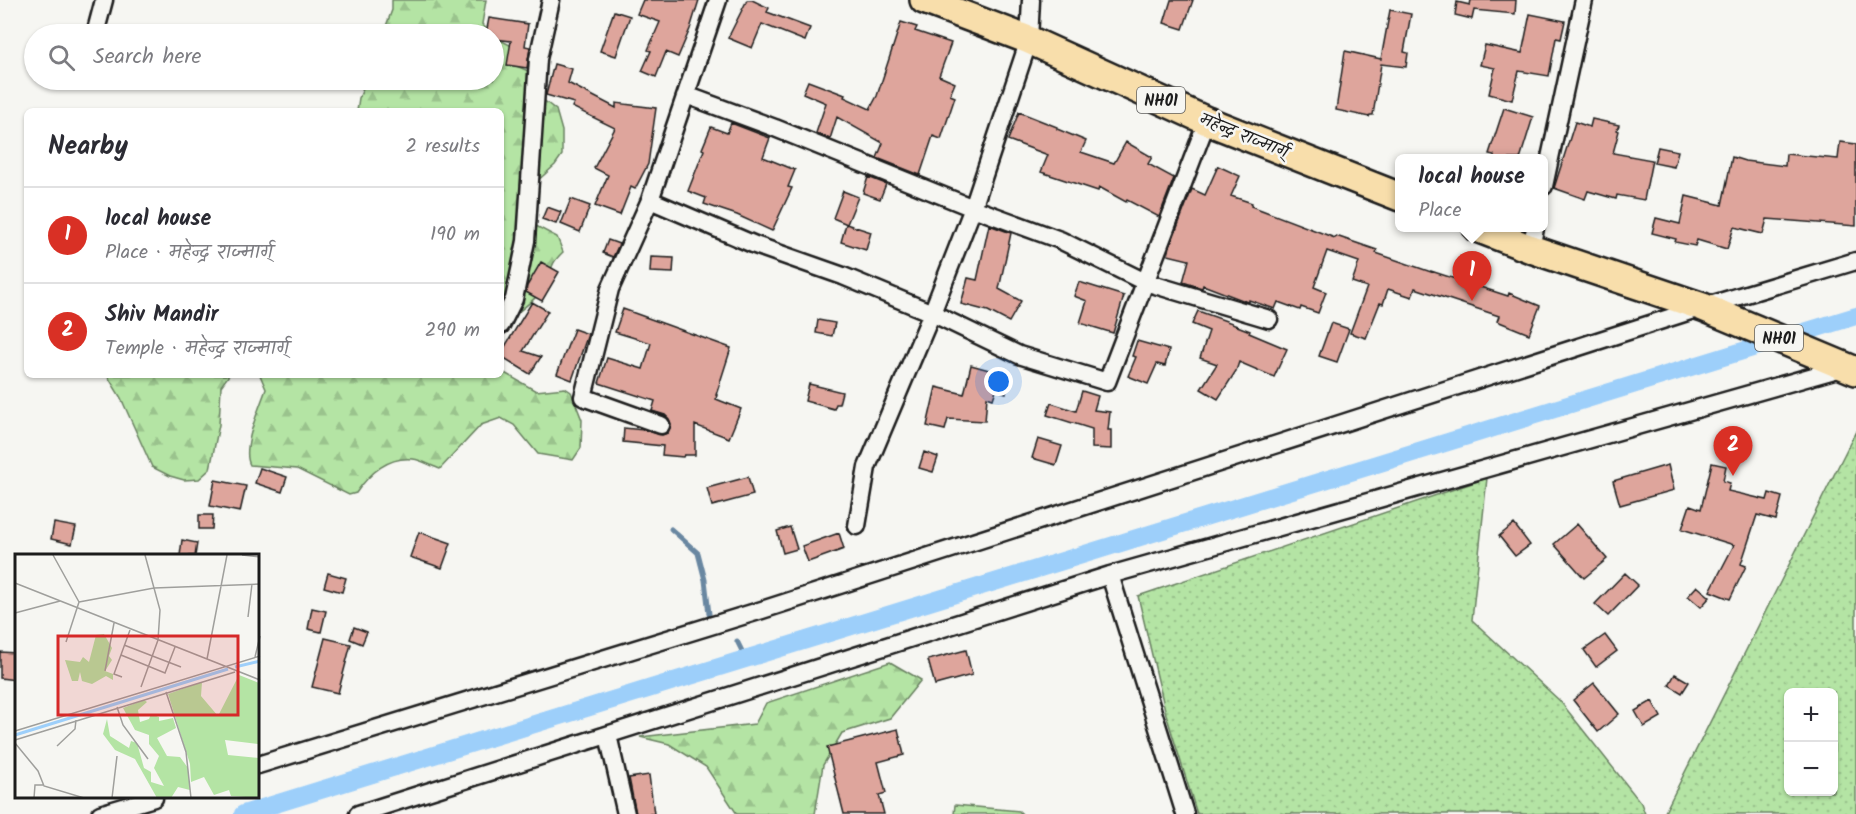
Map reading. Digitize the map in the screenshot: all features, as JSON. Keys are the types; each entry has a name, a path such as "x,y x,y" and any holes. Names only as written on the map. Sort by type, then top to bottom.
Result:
{"highway":[{"name":"महेन्द्र राज्मार्ग्","path":"924,0 1029,40 1207,121 1395,195"},
{"name":"NH01","path":"1499,232 1533,238 1843,365"}],"street":[{"path":"97,24 104,0"},
{"path":"504,319 514,299 526,241 538,59 551,0"},
{"path":"661,425 583,397 610,289 650,200 718,0"},
{"path":"857,526 867,467 932,313 973,208 1029,40 1031,0"},
{"path":"1548,167 1584,0"},
{"path":"686,95 1060,240 1145,282 1269,319"},
{"path":"650,200 755,245 843,276 932,313 1019,355 1107,382 1207,121"},
{"path":"260,764 762,610 1703,307 1856,261"},
{"path":"358,814 1110,575 1843,365"},
{"path":"1110,575 1185,814"},
{"path":"608,735 626,814"},
{"path":"100,814 151,799"}],"green space":[{"path":"392,0 486,0 482,24 387,24 392,10"},
{"path":"504,42 512,46 514,65 540,76 537,95 556,110 562,131 562,155 555,165 534,184 531,213 536,226 557,237 563,252 553,265 542,291 504,322 504,108 357,108 363,90 504,90"},
{"path":"504,373 536,391 565,388 571,392 582,420 581,448 573,460 538,454 514,425 501,418 481,425 440,469 416,460 395,460 373,473 356,493 349,495 297,469 250,465 248,448 250,438 266,389 261,378 504,378"},
{"path":"109,378 227,378 221,386 219,425 210,469 199,479 184,480 152,467 121,398"},
{"path":"1856,431 1856,814 1664,814"},
{"path":"1487,478 1472,620 1560,701 1641,803 1645,814 1197,814 1166,714 1138,596"},
{"path":"890,662 921,680 890,718 842,733 823,765 815,814 737,814 706,767 669,744 640,737 755,724 766,703"},
{"path":"955,805 1019,811 1022,814 954,814"}],"building":[{"path":"643,0 699,0 678,57 666,52 656,77 642,71 660,22 637,14"},
{"path":"747,0 769,8 767,12 810,28 805,41 762,24 752,48 728,38"},
{"path":"1171,0 1193,0 1183,29 1164,23"},
{"path":"1471,0 1516,0 1515,14 1474,10 1472,19 1455,15 1457,2 1470,5"},
{"path":"1390,10 1411,14 1404,52 1408,53 1406,67 1381,64 1373,115 1369,117 1336,110 1345,51 1381,59"},
{"path":"614,11 630,16 616,56 600,51"},
{"path":"1530,14 1565,21 1561,39 1556,38 1549,76 1519,71 1512,100 1489,94 1495,68 1480,65 1485,45 1522,53"},
{"path":"489,18 528,24 525,46 530,47 527,68 507,65 511,41 504,40 504,24 488,24"},
{"path":"901,22 917,27 915,31 951,43 939,76 955,83 950,95 955,97 941,139 933,136 920,175 877,158 883,143 837,117 830,139 816,133 826,103 803,93 808,81 845,95 844,97 870,109 877,96"},
{"path":"554,64 572,69 568,83 616,108 616,103 656,108 648,164 635,189 631,187 620,215 595,206 608,175 594,168 615,128 572,107 574,103 546,95"},
{"path":"1504,108 1533,117 1522,154 1489,154"},
{"path":"1019,112 1086,141 1081,152 1114,163 1126,142 1152,157 1148,164 1174,178 1159,217 1099,187 1098,191 1041,172 1048,155 1008,140"},
{"path":"1592,119 1619,125 1613,153 1652,160 1644,200 1617,195 1616,199 1588,191 1585,199 1554,188 1575,122 1590,127"},
{"path":"731,123 770,138 763,157 795,170 788,187 792,188 772,231 737,215 704,204 706,198 688,191 711,127 727,133"},
{"path":"1840,142 1856,144 1856,226 1767,219 1763,234 1734,227 1727,249 1697,240 1695,246 1675,242 1676,239 1652,233 1656,218 1680,224 1686,196 1722,205 1732,157 1785,166 1786,154 1838,159"},
{"path":"1658,147 1678,151 1674,167 1654,163"},
{"path":"1218,166 1240,176 1231,196 1252,203 1251,206 1335,238 1336,236 1377,250 1376,253 1508,296 1509,293 1540,306 1529,334 1497,321 1499,316 1415,288 1412,297 1388,289 1366,338 1350,333 1367,287 1352,282 1359,262 1327,251 1314,287 1326,292 1318,313 1301,307 1300,310 1278,302 1275,309 1249,300 1249,302 1245,301 1203,285 1202,288 1183,282 1189,260 1168,255 1170,246 1192,189 1205,195"},
{"path":"868,177 886,184 880,199 863,193"},
{"path":"843,191 858,197 847,224 833,218"},
{"path":"571,199 590,206 580,232 561,224"},
{"path":"547,207 561,212 556,224 542,219"},
{"path":"846,224 871,232 866,250 841,242"},
{"path":"989,225 1011,233 999,289 1021,301 1009,322 988,311 961,304 968,278 977,280"},
{"path":"608,240 619,244 613,257 603,253"},
{"path":"651,257 674,258 673,273 650,272"},
{"path":"541,262 559,272 542,301 526,292"},
{"path":"1079,282 1124,296 1113,333 1080,323 1087,301 1074,296"},
{"path":"532,302 548,311 523,351 541,357 530,374 504,358 504,348"},
{"path":"623,309 731,348 716,395 716,399 741,409 729,438 695,425 695,455 684,455 683,457 662,455 663,446 623,442 624,428 662,435 668,433 671,424 665,415 652,411 655,401 599,383 607,358 643,369 651,343 615,332"},
{"path":"1198,311 1232,323 1287,349 1274,377 1239,362 1236,371 1218,399 1201,389 1217,364 1200,358 1209,331 1192,324"},
{"path":"818,320 835,323 832,336 816,333"},
{"path":"1331,323 1349,329 1337,362 1319,356"},
{"path":"574,329 588,334 572,380 557,374"},
{"path":"1137,341 1169,350 1165,366 1157,364 1148,384 1128,376 1136,357 1132,356"},
{"path":"971,365 1011,376 1006,393 996,390 993,399 987,397 985,421 948,419 945,430 927,426 936,387 964,394"},
{"path":"809,384 842,392 839,404 836,404 834,409 805,401"},
{"path":"1082,391 1098,396 1094,410 1110,412 1108,430 1111,430 1111,449 1092,448 1092,429 1047,415 1051,403 1076,411"},
{"path":"1038,439 1062,446 1056,465 1032,458"},
{"path":"924,452 938,457 933,472 919,468"},
{"path":"1712,463 1726,466 1723,481 1730,483 1728,491 1767,500 1769,493 1782,497 1776,520 1757,515 1741,564 1746,566 1730,599 1710,591 1734,545 1682,529 1690,505 1701,509"},
{"path":"1668,465 1674,490 1620,505 1613,481"},
{"path":"260,468 287,477 282,492 255,483"},
{"path":"748,477 753,495 712,506 707,488"},
{"path":"215,480 246,486 240,512 210,506"},
{"path":"199,515 213,515 212,529 199,529"},
{"path":"54,523 76,527 72,544 51,539"},
{"path":"1514,524 1530,545 1515,556 1499,536"},
{"path":"1577,524 1607,559 1584,578 1554,544"},
{"path":"790,527 797,549 783,553 777,531"},
{"path":"419,532 451,543 442,568 410,557"},
{"path":"839,533 844,549 808,562 802,546"},
{"path":"182,540 197,543 195,554 180,554"},
{"path":"328,573 346,578 342,592 324,587"},
{"path":"1625,573 1638,585 1608,616 1595,604"},
{"path":"1697,586 1710,597 1701,607 1688,596"},
{"path":"312,608 326,611 321,632 308,629"},
{"path":"354,627 367,632 362,644 350,639"},
{"path":"1605,635 1617,651 1596,667 1584,650"},
{"path":"325,638 351,644 338,693 312,687"},
{"path":"966,650 972,675 935,685 928,660"},
{"path":"0,652 15,653 15,680 0,678"},
{"path":"1675,674 1689,682 1682,693 1669,685"},
{"path":"1594,683 1619,714 1598,732 1573,700"},
{"path":"1652,701 1661,717 1644,727 1635,711"},
{"path":"898,729 904,755 878,762 886,793 879,795 884,814 844,814 827,747"},
{"path":"649,775 654,814 636,814 629,778"}],"waterway":[{"path":"243,814 1856,316"},
{"path":"671,529 698,553 705,580 709,614"},
{"path":"737,641 746,659"}],"place":[{"name":"local house","path":"1472,301"},
{"name":"Shiv Mandir","path":"1733,476"}]}
